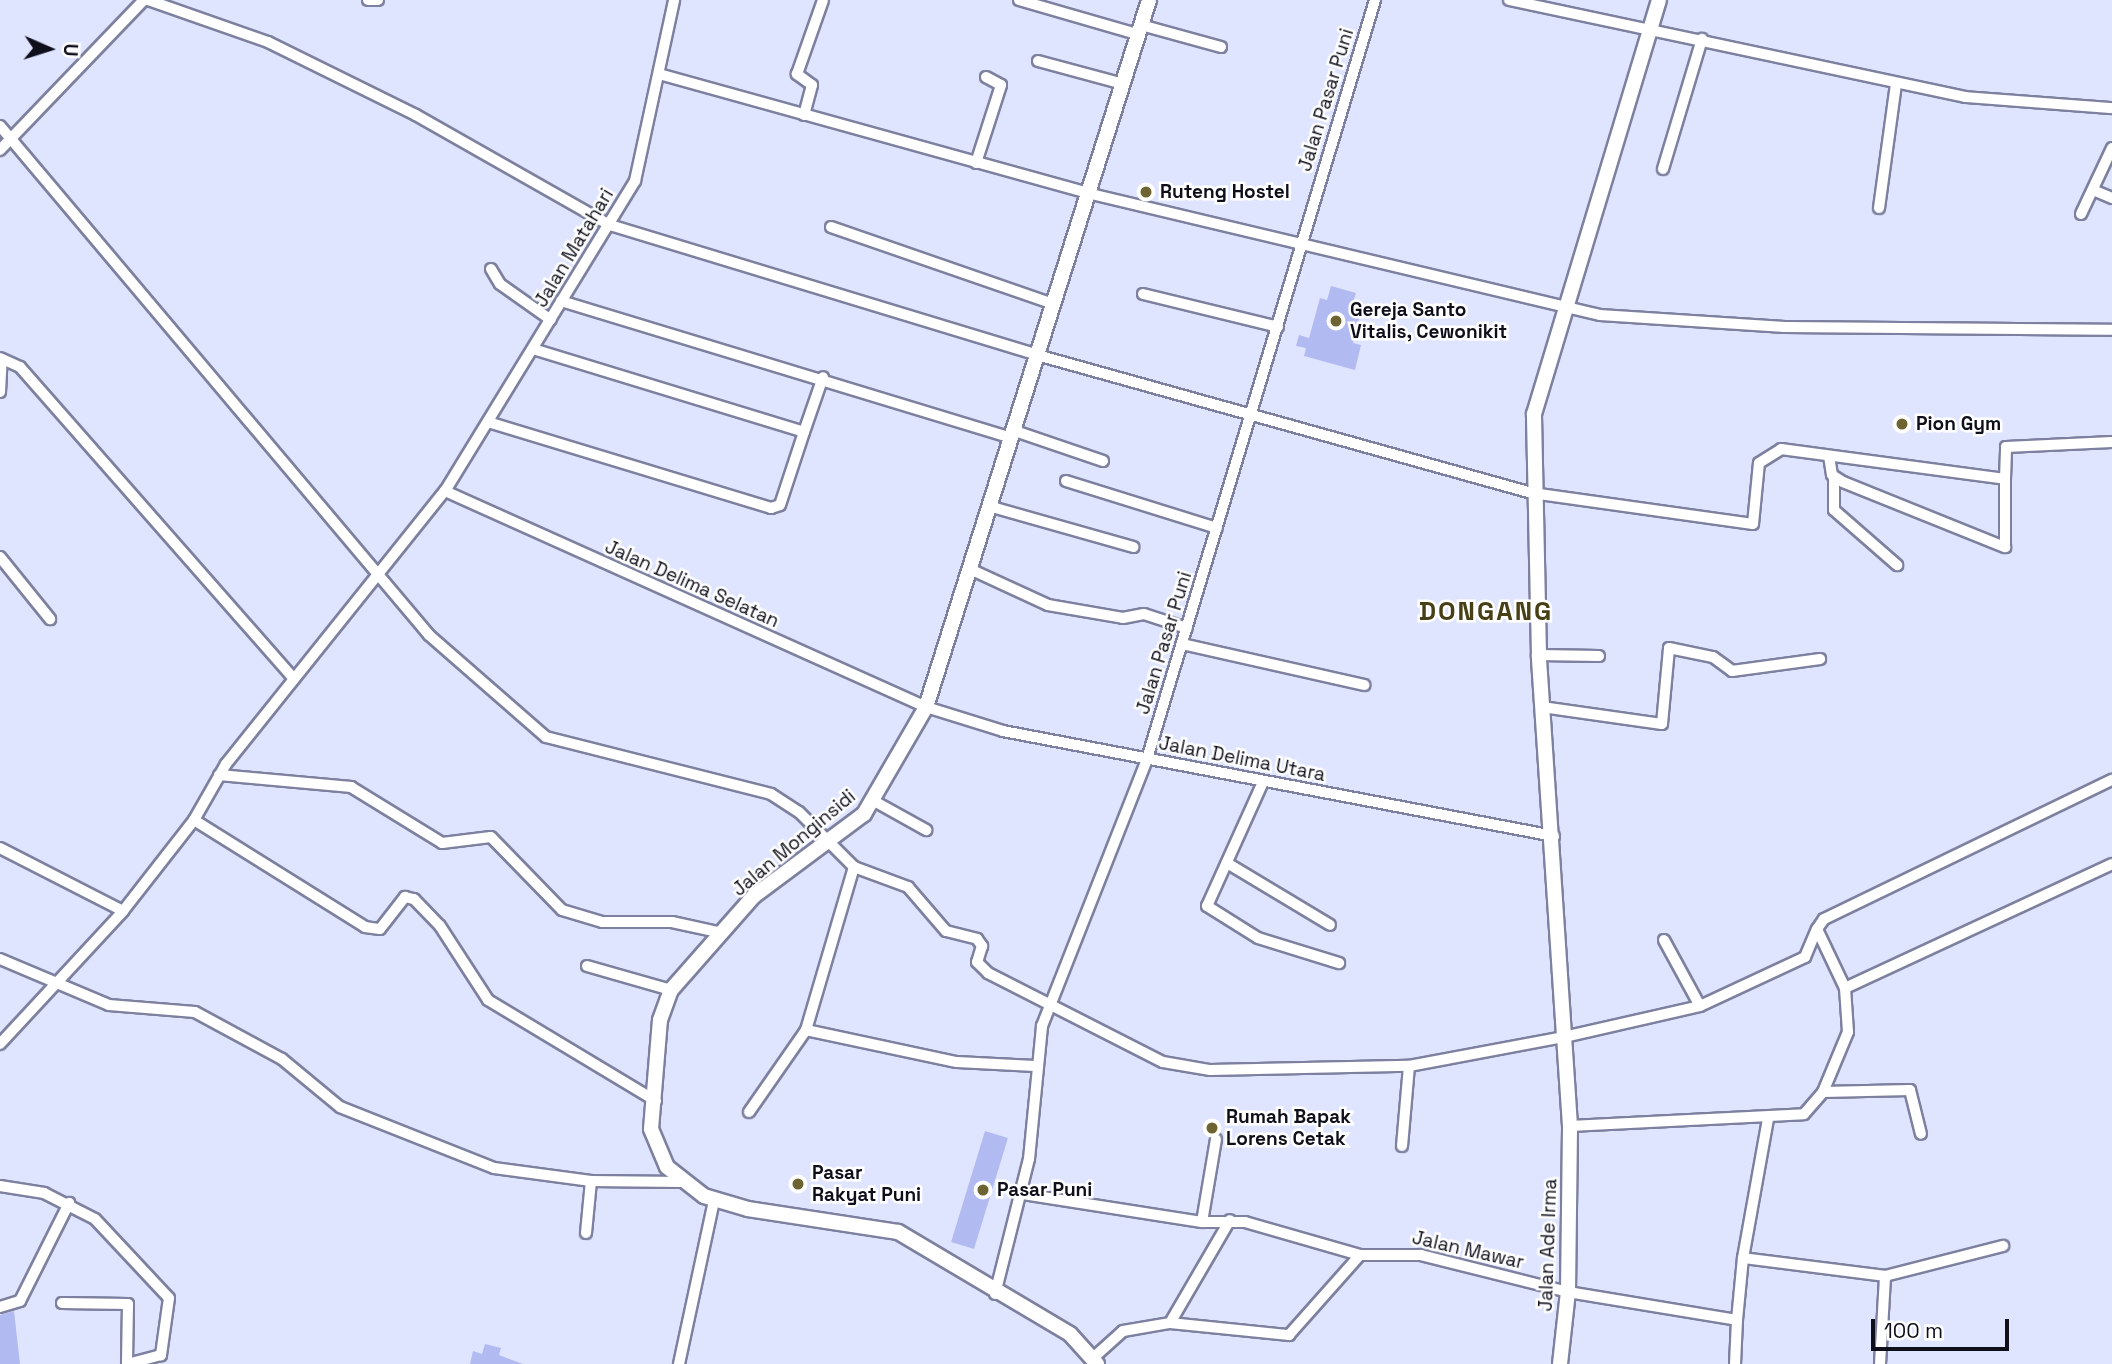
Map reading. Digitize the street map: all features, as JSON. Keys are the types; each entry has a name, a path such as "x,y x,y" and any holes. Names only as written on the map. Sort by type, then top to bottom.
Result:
{"street":[{"path":"0,150 146,0 268,42 416,114 610,225 1037,355 1532,493 1753,524 1764,456 1781,449 2005,479"},
{"path":"368,0 378,0"},
{"name":"Jalan Matahari","path":"0,1044 59,987 123,911 194,820 219,775 445,491 610,225 640,170 674,0"},
{"path":"804,115 812,85 797,74 823,0"},
{"path":"1019,0 1221,47"},
{"name":"Jalan Monginsidi","path":"1095,1361 1070,1334 995,1294 898,1232 714,1201 681,1182 653,1143 660,1020 671,990 754,896 827,843 874,801 926,707 992,507 1087,193 1149,0"},
{"name":"Jalan Pasar Puni","path":"995,1294 1023,1194 1035,1066 1048,1008 1147,759 1375,0"},
{"path":"1509,0 1965,97 2112,108"},
{"name":"Jalan Ade Irma","path":"1560,1364 1568,1292 1570,1126 1554,835 1539,655 1532,493 1536,405 1659,0"},
{"path":"1663,169 1702,39"},
{"path":"1038,61 1122,84"},
{"path":"659,74 1087,193 1564,307 1643,321 1746,326 2112,330"},
{"path":"976,163 1001,85 986,77"},
{"path":"1879,208 1896,84"},
{"path":"0,126 380,573 429,635 546,737 771,794 799,812 827,843 854,867 908,887 946,931 981,942 978,965 1048,1008 1183,1067 1409,1066 1564,1037 1700,1006 1805,957 1817,929 1836,909 2112,780"},
{"path":"2081,214 2112,148"},
{"path":"2093,190 2112,198"},
{"path":"831,228 1053,304"},
{"path":"491,269 500,284 551,320"},
{"path":"1143,294 1278,327"},
{"path":"561,301 1103,461"},
{"path":"533,349 804,432"},
{"path":"0,392 1,358 20,367 294,679"},
{"path":"488,422 771,508 780,505 823,377"},
{"path":"1835,477 2005,547 2006,447 2112,442"},
{"path":"1829,456 1835,477 1834,510 1897,565"},
{"path":"1066,481 1217,528"},
{"name":"Jalan Delima Selatan","path":"445,491 926,707"},
{"path":"992,507 1133,547"},
{"path":"0,557 50,619"},
{"path":"972,570 1057,607 1123,618 1144,614 1187,628"},
{"path":"1182,644 1364,685"},
{"path":"1542,707 1662,724 1669,648 1713,657 1732,671 1820,659"},
{"path":"1539,655 1600,656"},
{"name":"Jalan Delima Utara","path":"926,707 1003,732 1554,835"},
{"path":"219,775 351,787 442,842 491,837 562,910 602,922 672,922 722,933"},
{"path":"1263,782 1208,908 1258,938 1339,962"},
{"path":"874,801 926,830"},
{"path":"194,820 365,927 380,929 405,897 414,899 440,926 488,1000 656,1101"},
{"path":"0,848 123,911"},
{"path":"1227,863 1330,925"},
{"path":"1845,988 2112,864"},
{"path":"749,1112 806,1030 854,867"},
{"path":"1570,1126 1799,1116 1823,1092 1848,1032 1845,988 1817,929"},
{"path":"1664,940 1700,1006"},
{"path":"0,959 59,987 109,1005 195,1012 282,1059 340,1107 494,1168 591,1181 681,1182"},
{"path":"587,966 671,990"},
{"path":"806,1030 957,1062 1035,1066"},
{"path":"1402,1146 1409,1066"},
{"path":"1823,1092 1910,1090 1921,1133"},
{"path":"1734,1364 1743,1258 1768,1119"},
{"path":"1202,1222 1216,1139"},
{"path":"586,1233 591,1181"},
{"path":"0,1186 69,1203 105,1226 172,1303 161,1355 127,1364 128,1304 62,1303"},
{"name":"Jalan Mawar","path":"1023,1194 1202,1222 1230,1220 1360,1255 1421,1255 1568,1292 1737,1320"},
{"path":"679,1364 714,1201"},
{"path":"0,1307 20,1301 69,1203"},
{"path":"1170,1324 1230,1220"},
{"path":"1743,1258 1885,1276 2003,1246"},
{"path":"1095,1361 1129,1328 1170,1324 1285,1336 1360,1255"},
{"path":"1880,1364 1885,1276"}],"building":[{"name":"Gereja Santo Vitalis, Cewonikit","path":"1331,286 1356,293 1352,305 1362,307 1353,343 1361,345 1355,370 1304,356 1306,348 1296,346 1299,335 1309,338 1320,298 1327,300"},
{"name":"Pasar Puni","path":"985,1131 1008,1138 974,1249 951,1242"},
{"path":"14,1311 20,1364 0,1364 0,1315"},
{"path":"485,1344 501,1348 499,1355 523,1364 470,1364 473,1351 482,1354"}],"place":[{"name":"Ruteng Hostel","path":"1146,192"},
{"name":"Gereja Santo Vitalis, Cewonikit","path":"1336,321"},
{"name":"Pion Gym","path":"1902,424"},
{"name":"Rumah Bapak Lorens Cetak","path":"1212,1128"},
{"name":"Pasar Rakyat Puni","path":"798,1184"},
{"name":"Pasar Puni","path":"983,1190"}],"district":[{"name":"DONGANG","path":"1486,612"}]}
